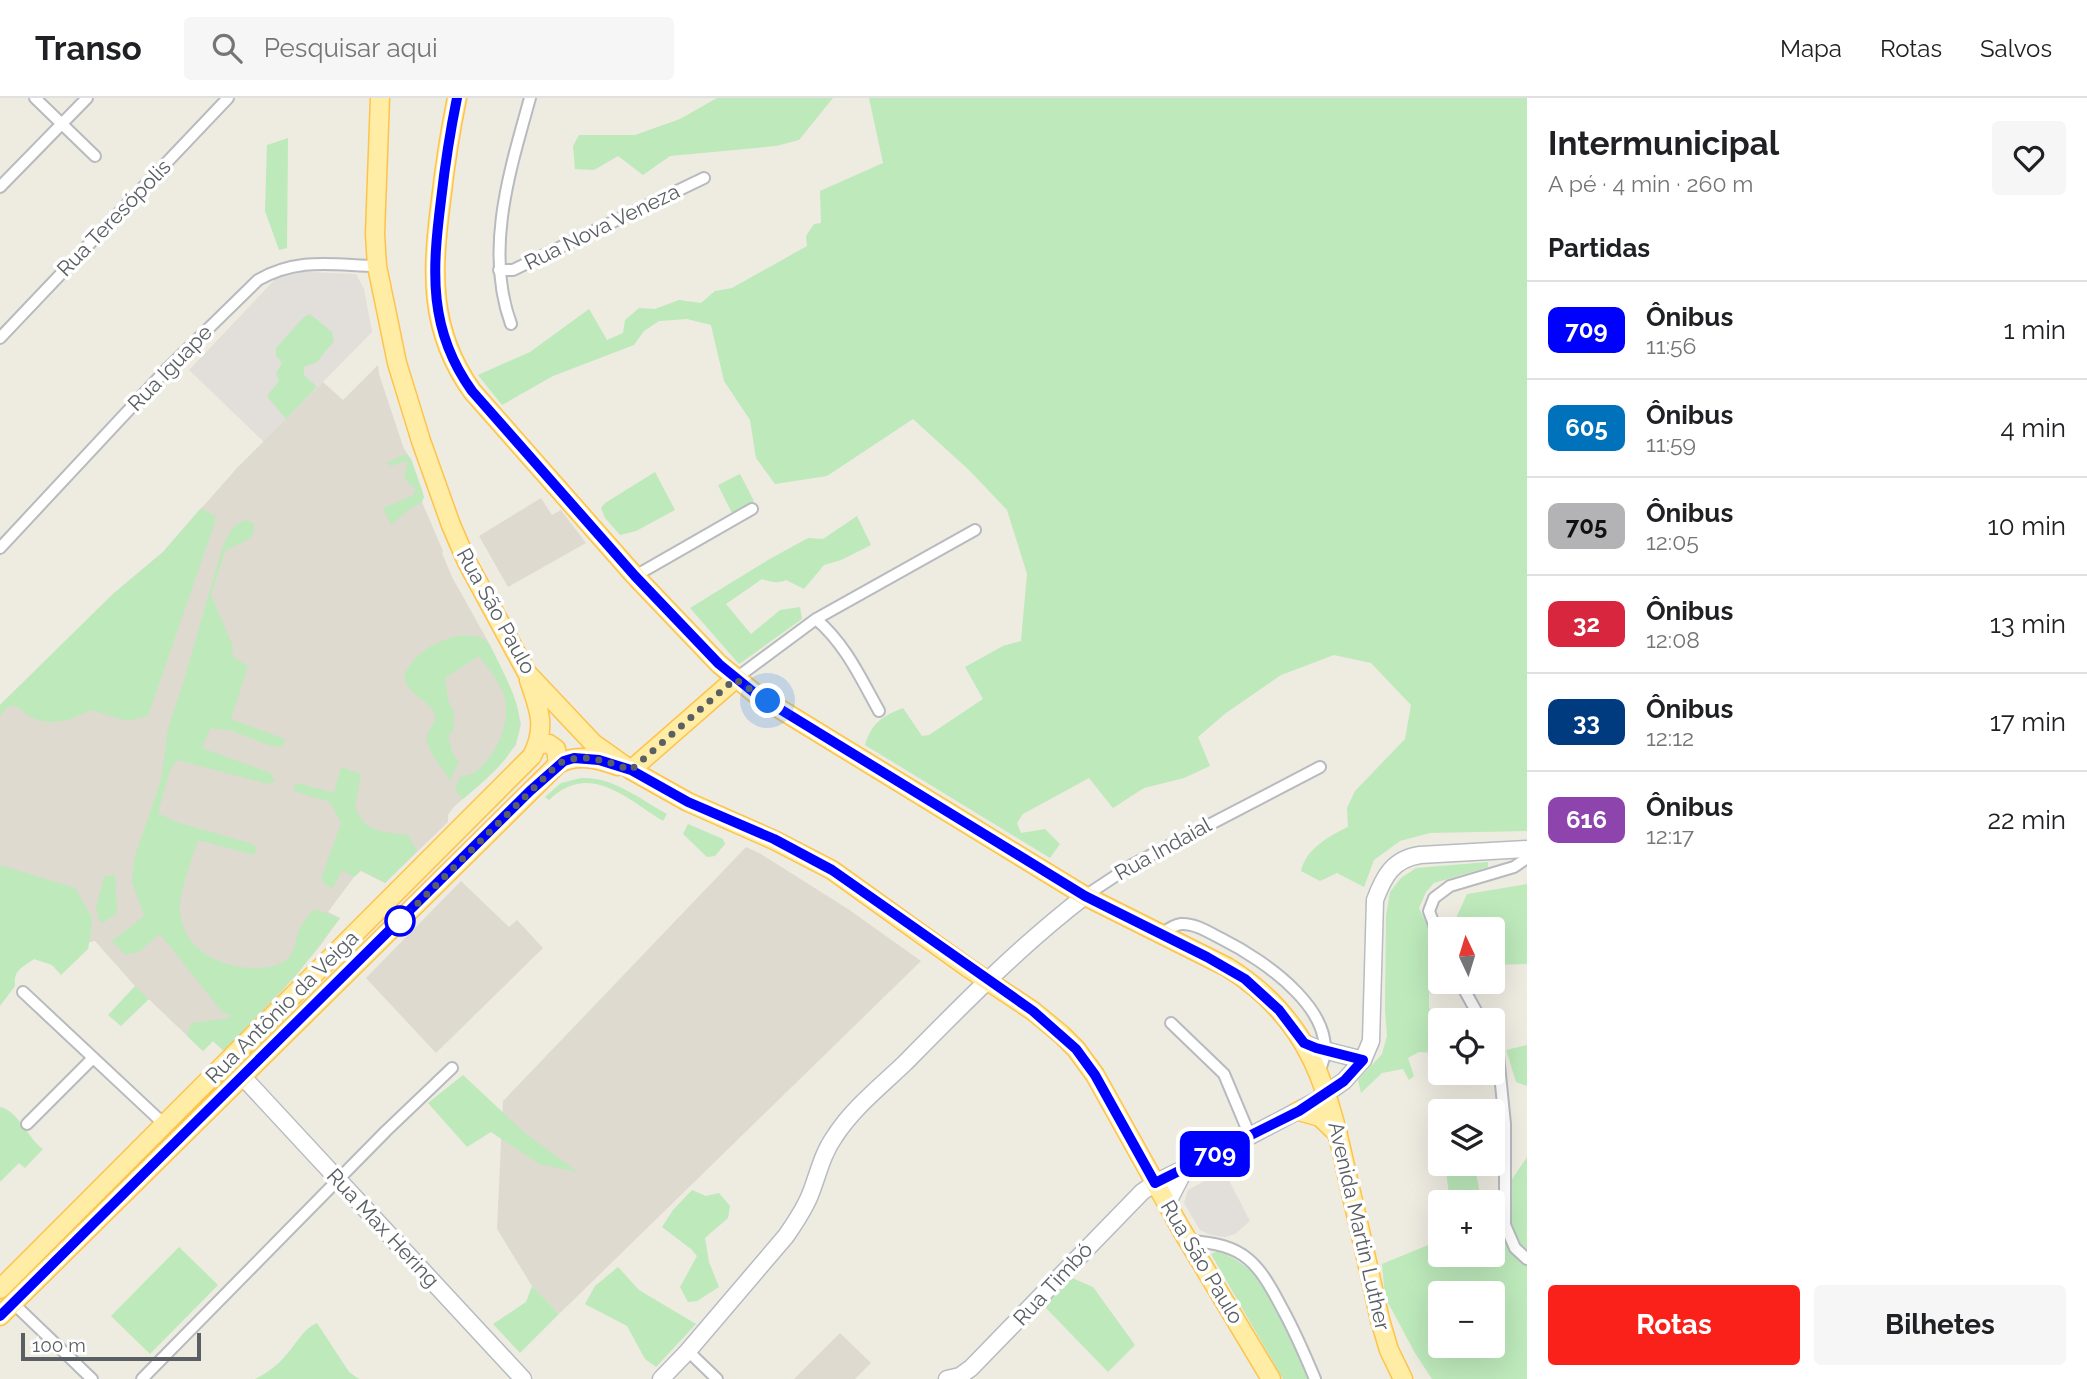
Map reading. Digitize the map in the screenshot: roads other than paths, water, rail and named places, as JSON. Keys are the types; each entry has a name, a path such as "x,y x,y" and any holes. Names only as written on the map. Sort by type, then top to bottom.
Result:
{"main road":[{"name":"Rua São Paulo","path":"380,98 375,234 377,266 397,363 430,468 467,562 527,673 593,743 631,770 688,802 774,839 832,870 1033,1011 1076,1049 1095,1075 1267,1377"},
{"name":"Avenida Martin Luther","path":"457,98 447,149 434,267 438,313 446,343 456,369 472,391 635,576 735,679 1085,896 1245,979 1279,1010 1304,1043 1327,1092 1380,1320 1388,1350 1403,1379"},
{"path":"527,673 539,710 539,743 546,743 556,749 558,764 570,759 584,758 631,770 735,679"},
{"name":"Rua Antônio da Veiga","path":"0,1289 532,756 539,743"},
{"name":"Rua Antônio da Veiga","path":"6,1310 558,764"},
{"path":"1304,1043 1363,1060 1371,1041 1375,900 1383,878 1393,866 1407,857 1527,849"},
{"name":"Rua Indaial","path":"661,1379 786,1236 799,1217 822,1158 835,1135 915,1052 1044,930 1085,896"},
{"name":"Rua Timbó","path":"947,1379 960,1376 971,1368 1129,1203 1155,1183 1299,1111 1344,1081 1363,1060"},
{"path":"228,1061 243,1077"},
{"name":"Rua Max Hering","path":"243,1077 523,1379"},
{"path":"1299,1111 1320,1117 1338,1134"},
{"path":"1167,1204 1185,1169"}],"street":[{"path":"36,98 94,156"},
{"path":"0,187 88,98"},
{"name":"Rua Teresópolis","path":"0,338 228,98"},
{"path":"511,324 504,304 499,270 500,235 511,166 530,98"},
{"name":"Rua Nova Veneza","path":"499,270 513,270 704,178"},
{"name":"Rua Iguape","path":"0,548 166,370 258,280 274,271 297,264 377,266"},
{"path":"635,576 752,509"},
{"path":"735,679 816,620 975,530"},
{"path":"816,620 832,633 846,652 879,711"},
{"name":"Rua Indaial","path":"1085,896 1132,865 1320,767"},
{"path":"1431,917 1430,904 1440,892 1450,886 1514,867 1527,858"},
{"path":"1162,934 1174,926 1191,925 1234,945 1272,969 1293,989 1316,1018 1326,1051 1319,1071"},
{"path":"23,992 165,1125"},
{"path":"1171,1023 1224,1074 1251,1136"},
{"path":"27,1124 93,1058"},
{"path":"142,1379 338,1179 452,1068"},
{"path":"1500,1085 1505,1124 1505,1225 1515,1248 1527,1259"},
{"path":"1189,1241 1216,1243 1233,1250 1257,1266 1297,1336 1315,1379"},
{"path":"6,1310 92,1379"},
{"path":"688,1351 717,1379"}]}
